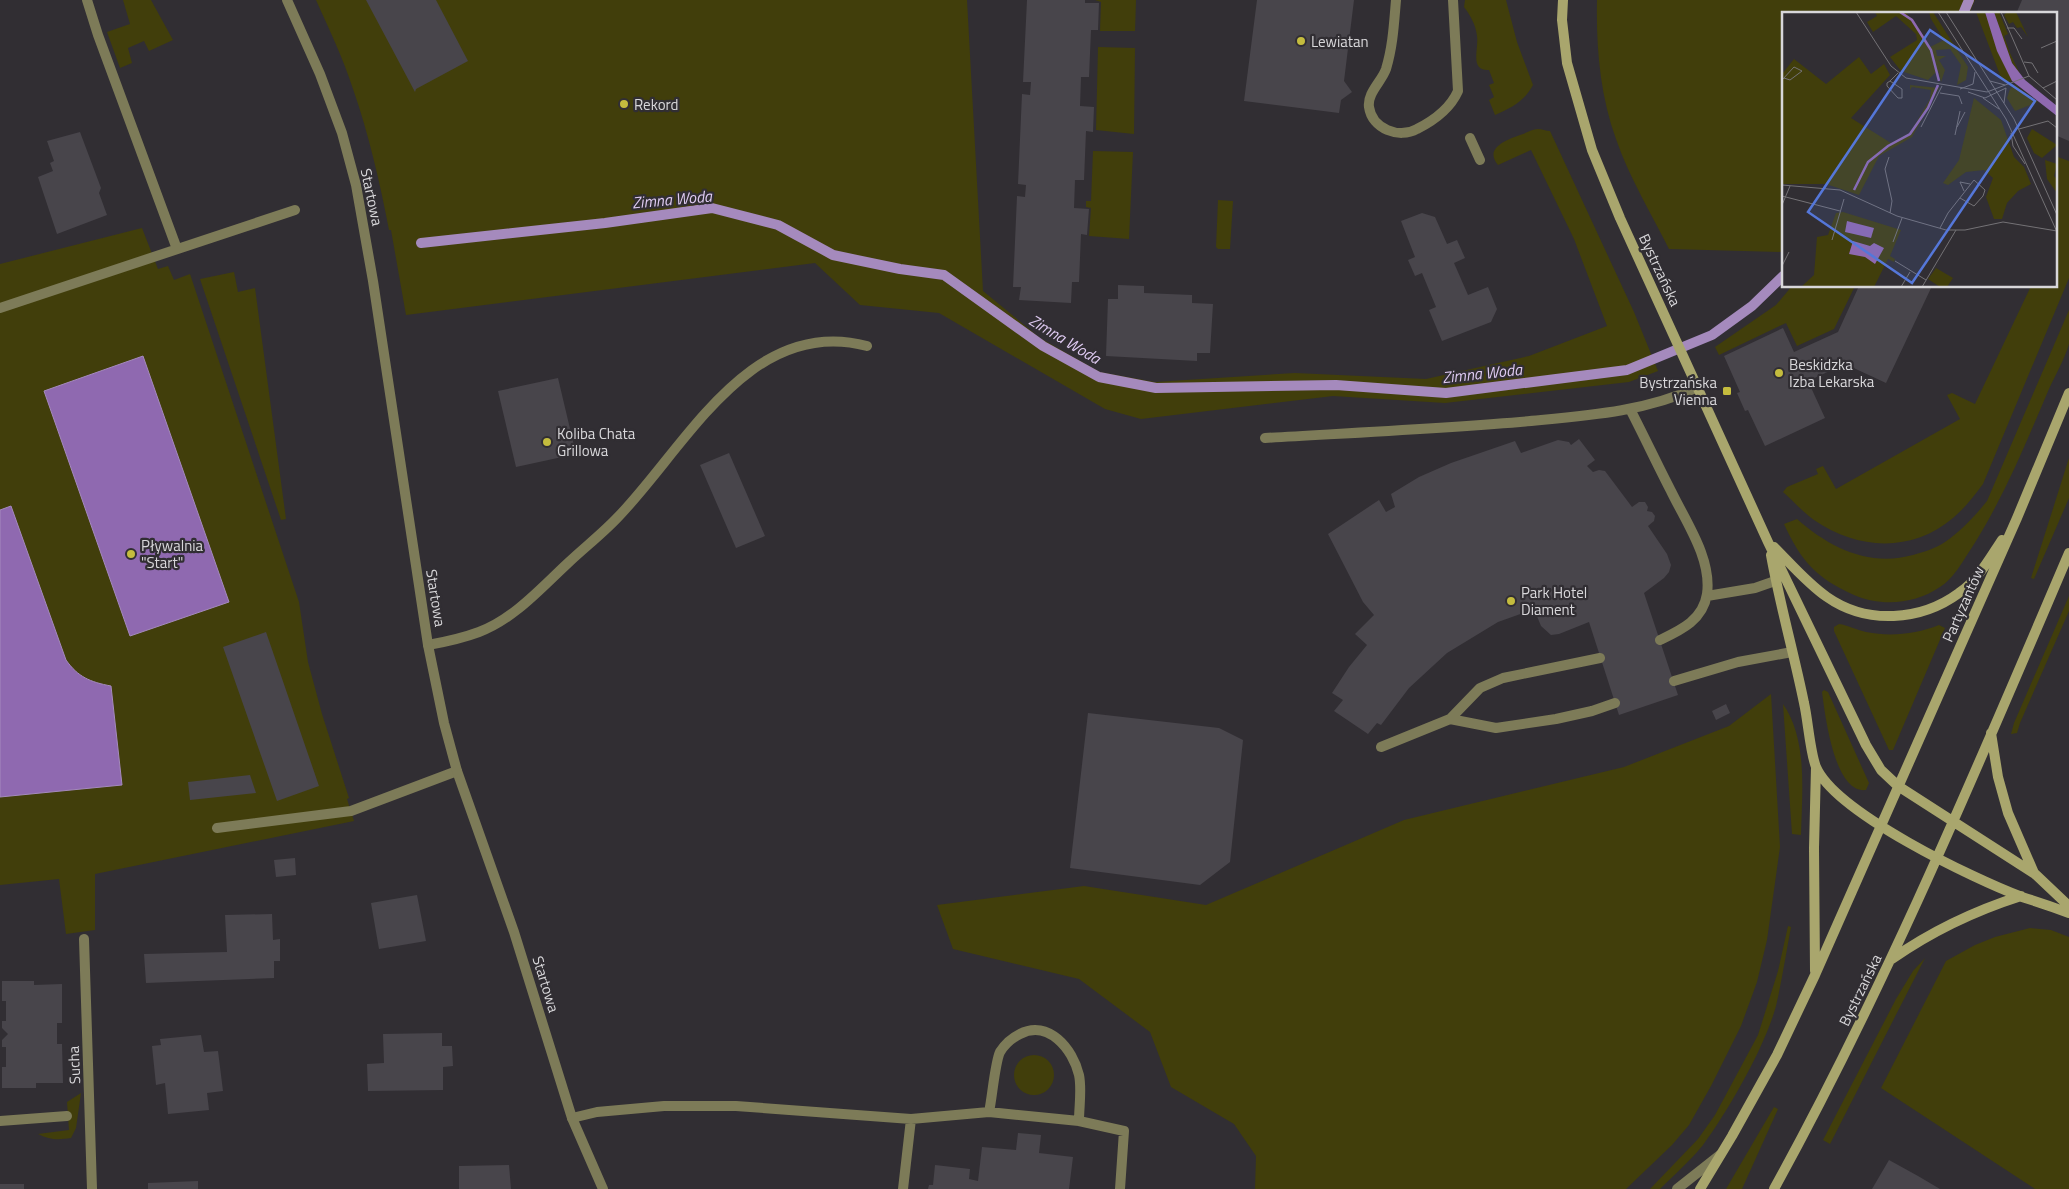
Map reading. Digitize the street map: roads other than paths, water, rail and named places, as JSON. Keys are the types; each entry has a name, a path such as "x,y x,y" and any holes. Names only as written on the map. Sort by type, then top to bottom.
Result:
{"main road":[{"name":"Bystrzańska","path":"1563,0 1562,20 1567,63 1592,150 1620,218 1687,361 1768,542 1866,745 1881,770 1898,786 2035,874"},
{"name":"Partyzantów","path":"1881,826 2017,518 2069,393"},
{"path":"1768,542 1810,584 1844,607 1873,615 1901,616 1918,613 1938,606 1961,593 1978,576 2017,518"},
{"name":"Bystrzańska","path":"1768,542 1816,767 1830,786 1852,808 1936,857 1891,960 1811,1121 1774,1189"},
{"path":"2069,553 1936,857 2021,896 2069,912"},
{"path":"1991,733 1998,777 2008,812 2035,874 2069,906"},
{"path":"1815,976 1814,848 1816,767"},
{"path":"1700,1189 1777,1056 1815,976 1881,826"},
{"path":"1891,960 1938,930 1966,916 2021,896"}],"street":[{"path":"87,0 98,35 177,249"},
{"name":"Startowa","path":"287,0 320,74 342,133 356,185 373,281 428,644 444,723 457,771 514,932 572,1118 603,1189"},
{"path":"1396,0 1391,51 1385,71 1371,94 1368,106 1372,116 1393,134 1408,134 1446,109 1453,102 1458,91 1453,0"},
{"path":"1470,138 1480,160"},
{"path":"0,308 295,210"},
{"path":"428,644 480,631 503,619 527,600 619,516 718,399 745,373 771,357 820,342 847,341 867,346"},
{"path":"1265,438 1474,426 1581,416 1657,403 1698,387"},
{"path":"1630,409 1699,548 1707,575 1706,596 1700,611 1691,624 1660,640"},
{"path":"1706,596 1754,588 1775,581"},
{"path":"1674,681 1738,662 1792,652"},
{"path":"1381,747 1450,719 1480,688 1503,678 1600,658"},
{"path":"1450,719 1496,728 1556,719 1592,711 1615,703"},
{"path":"218,828 351,811 457,771"},
{"name":"Sucha","path":"84,940 92,1189"},
{"path":"989,1112 1000,1053 1011,1039 1026,1031 1039,1029 1054,1036 1070,1051 1079,1076 1079,1121"},
{"path":"572,1118 596,1112 673,1106 736,1106 911,1118 989,1112 1079,1121 1124,1132 1120,1189"},
{"path":"0,1121 67,1116"},
{"path":"903,1189 911,1118"},
{"path":"1677,1189 1721,1154"}],"waterway":[{"name":"Zimna Woda","path":"1964,12 1969,0"},
{"name":"Zimna Woda","path":"421,243 605,223 712,208 778,225 833,255 900,269 944,275 1043,346 1099,377 1156,388 1336,385 1446,393 1627,370 1712,335 1752,306 1782,277"}],"place":[{"name":"Lewiatan","path":"1301,41"},
{"name":"Rekord","path":"624,104"},
{"name":"Beskidzka Izba Lekarska","path":"1779,373"},
{"name":"Bystrzańska Vienna","path":"1727,391"},
{"name":"Koliba Chata Grillowa","path":"547,442"},
{"name":"Pływalnia \"Start\"","path":"131,554"},
{"name":"Park Hotel Diament","path":"1511,601"}]}
